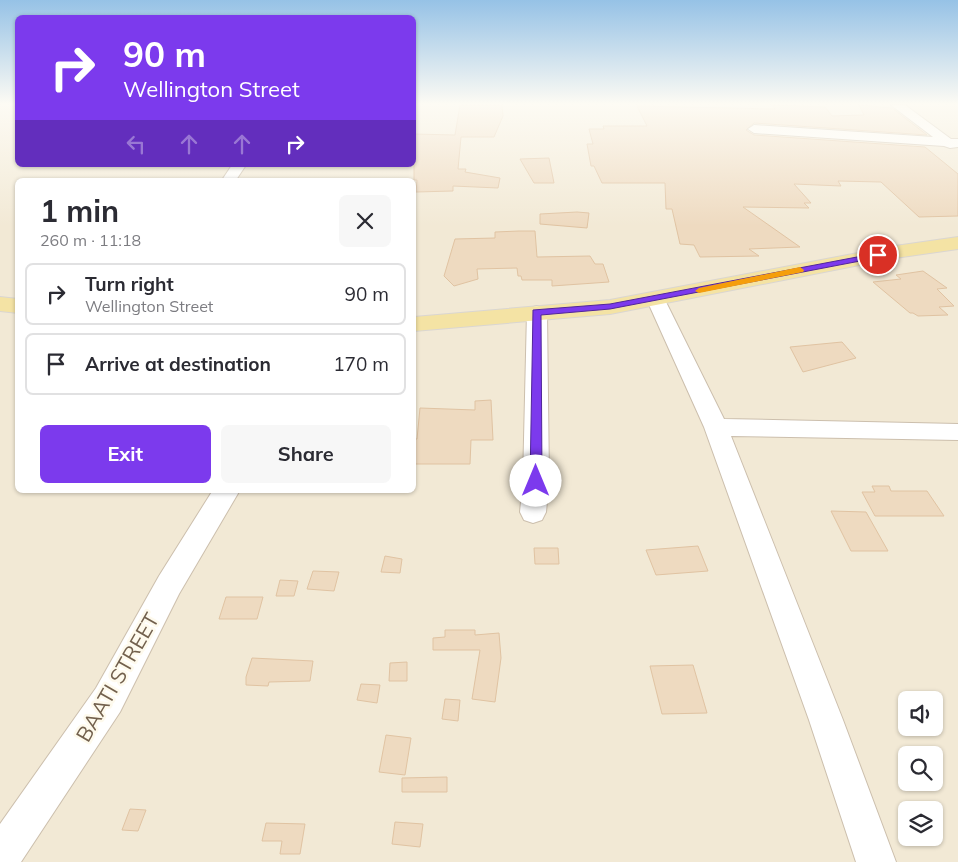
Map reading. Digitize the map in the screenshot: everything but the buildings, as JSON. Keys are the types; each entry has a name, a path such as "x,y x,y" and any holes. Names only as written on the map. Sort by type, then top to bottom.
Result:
{"main road":[{"path":"416,324 610,307 885,254 958,243"},
{"path":"0,304 15,306"}],"street":[{"path":"230,178 239,167"},
{"path":"655,298 716,427 876,862"},
{"path":"534,512 536,481 537,312"},
{"path":"716,427 958,432"},
{"name":"BAATI STREET","path":"0,858 108,700 169,585 225,493"}],"shaded area":[{"path":"0,145 15,145 15,167 416,167 416,145 958,145 958,862 0,862"}],"slow traffic":[{"path":"699,291 800,270"}],"route":[{"path":"536,481 537,312 610,307 878,255"}]}
